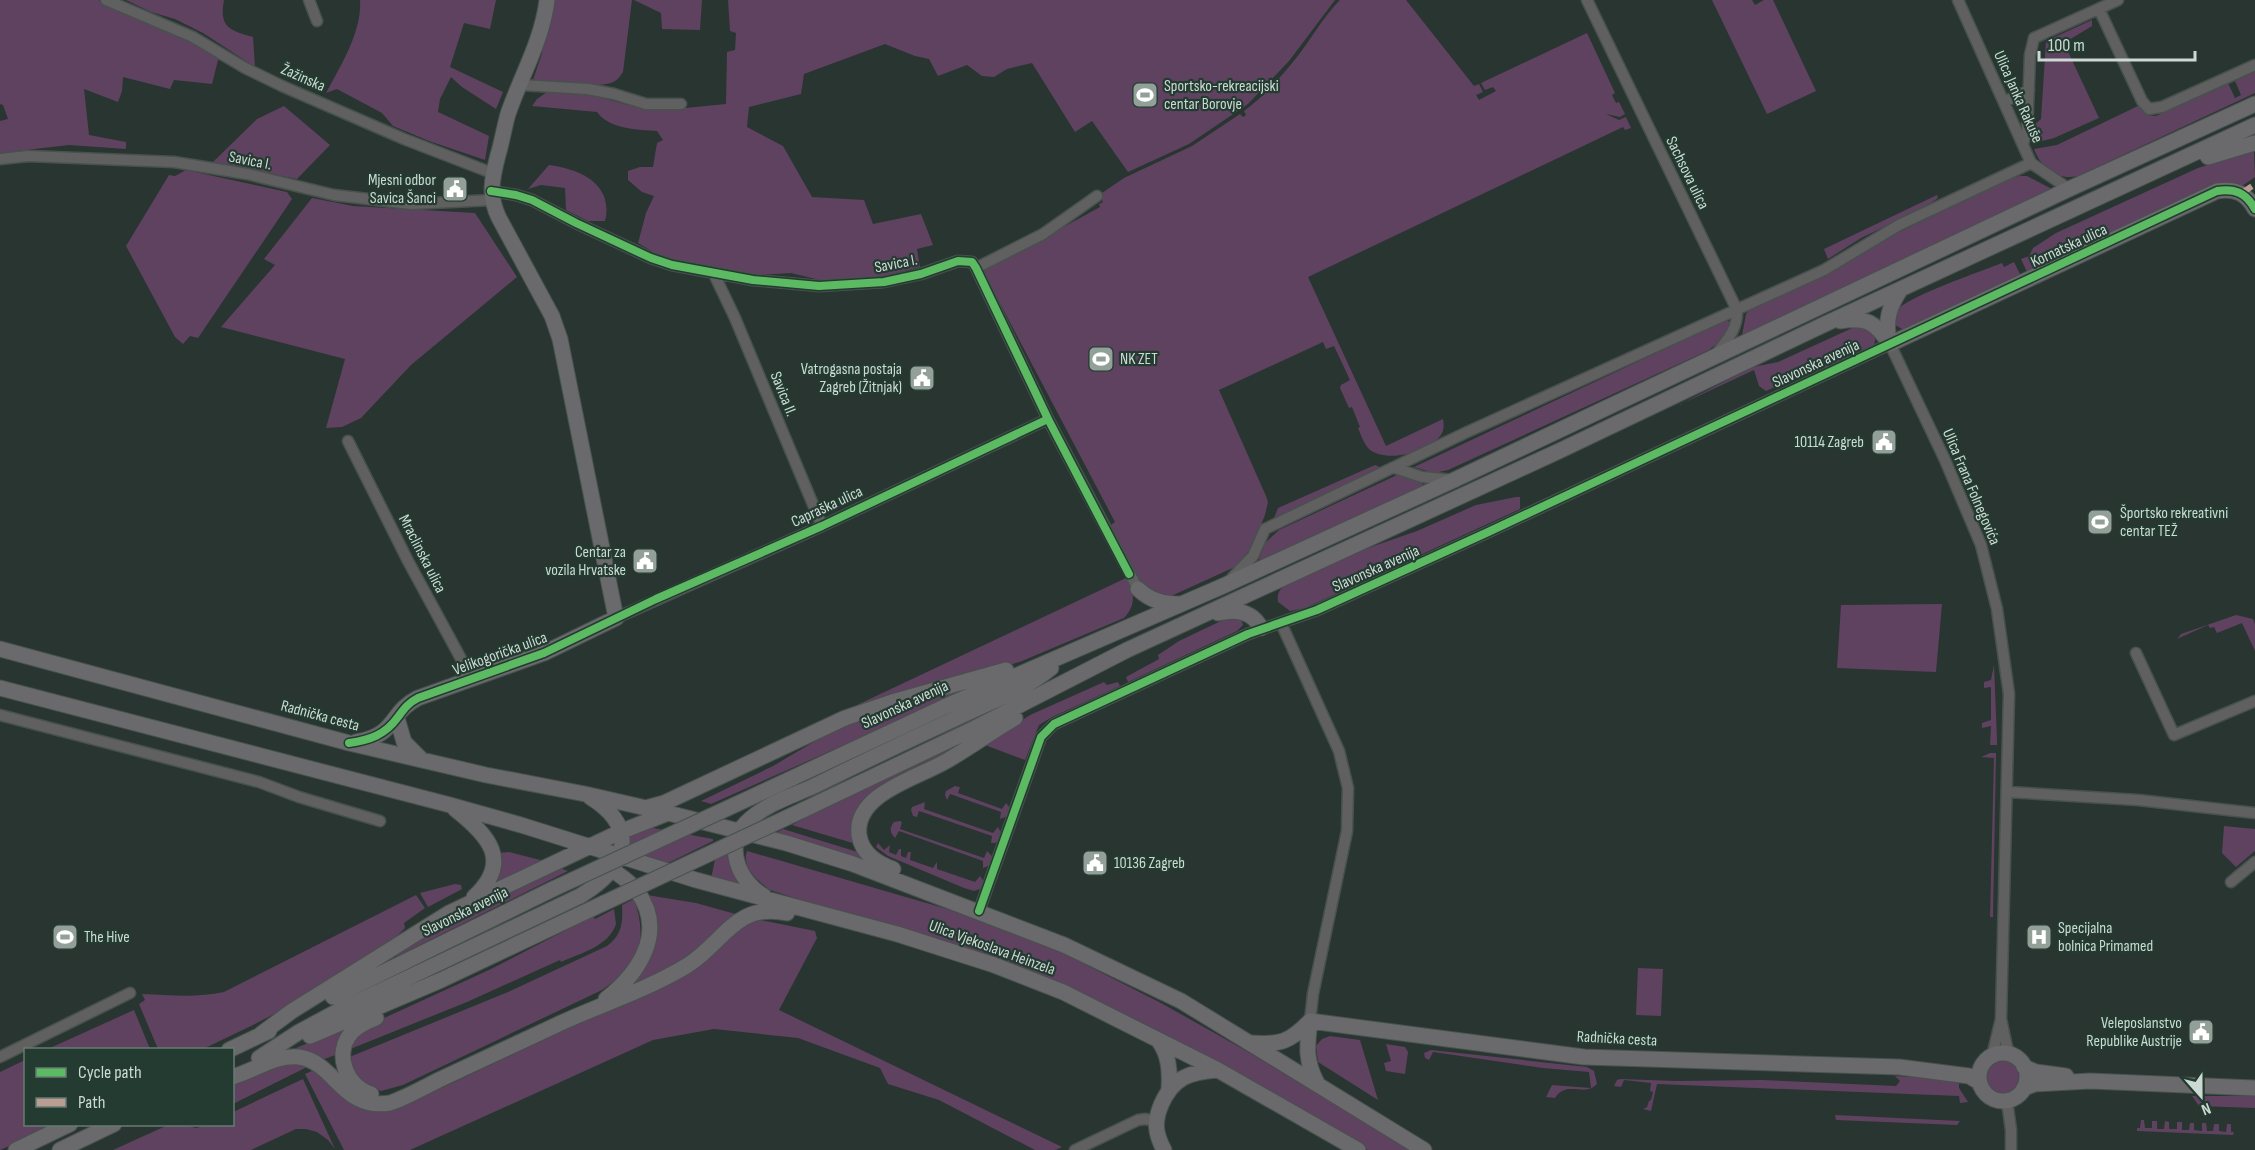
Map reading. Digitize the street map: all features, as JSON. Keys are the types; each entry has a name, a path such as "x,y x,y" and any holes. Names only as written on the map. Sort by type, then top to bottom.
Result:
{"main road":[{"path":"546,0 538,37 509,113 492,173 492,196 495,211 552,316 560,339 616,618"},
{"name":"Slavonska avenija","path":"233,1048 373,976 554,889 944,707 1184,604 1454,480 2069,189 2255,104"},
{"name":"Slavonska avenija","path":"234,1069 439,981 975,728 1068,679 1192,619 1559,451 1825,324 2255,125"},
{"path":"2118,190 2160,177 2255,141"},
{"name":"Kornatska ulica","path":"1890,344 2217,191 2229,190 2242,193 2255,209"},
{"path":"1890,344 1887,318 1901,289"},
{"path":"1825,324 1857,319 1866,320 1877,327 1890,344"},
{"path":"1138,589 1146,597 1159,603 1184,604"},
{"path":"1192,619 1237,610 1251,616 1262,628"},
{"name":"Velikogorička ulica","path":"350,743 377,737 412,701 544,653 616,618"},
{"name":"Radnička cesta","path":"0,649 350,743 668,813"},
{"path":"644,807 664,803 803,737 870,709 986,676 1037,658 1067,655"},
{"path":"774,901 753,888 740,872 736,843 740,831 752,818 762,811 1011,692 1047,671 1067,655"},
{"path":"926,890 911,877 883,866 865,852 860,840 859,829 859,822 865,809 878,796 948,761 1027,711 1068,679"},
{"path":"0,688 450,805 590,848 603,862 616,864 638,892 646,912 648,942 636,970 616,991 595,1007"},
{"path":"397,718 404,742 424,761"},
{"path":"259,1058 289,1038 338,1011 580,896 598,884 616,864 620,832 607,809 585,794"},
{"path":"450,805 485,836 490,843 494,858 493,872 489,880 465,904"},
{"path":"261,1035 292,1011 437,919 620,832 668,813"},
{"name":"Ulica Vjekoslava Heinzela","path":"668,813 819,853 926,890 1065,945 1181,1002 1424,1150"},
{"name":"Ulica Vjekoslava Heinzela","path":"616,864 696,880 838,917 939,946 1004,969 1062,992 1218,1070 1358,1150"},
{"path":"234,1076 273,1061 298,1057 318,1066 351,1095 370,1104 390,1103 595,1007 674,973 750,914 770,910 816,918 838,917"},
{"path":"418,1090 376,1095 357,1087 344,1066 343,1048 351,1033 358,1028 421,996 439,981"},
{"path":"1247,1042 1281,1043 1291,1038 1310,1021"},
{"path":"1310,1021 1307,1057 1309,1069 1317,1083"},
{"name":"Radnička cesta","path":"1310,1021 1594,1057 1925,1069 1969,1076 1979,1082"},
{"path":"1158,1040 1168,1061 1169,1088 1156,1121 1156,1134 1164,1150"},
{"path":"2090,1082 2036,1072 2024,1067 2011,1055 1998,1054 1988,1059 1979,1075 1979,1082 1989,1097 1997,1101 2014,1098 2024,1088 2035,1084 2090,1082 2255,1088"},
{"name":"Radnička cesta","path":"1925,1069 1946,1065 1975,1065 1988,1059"},
{"path":"2024,1067 2027,1077 2024,1088"},
{"path":"1169,1088 1184,1077 1218,1070"},
{"path":"2234,1088 2255,1093"},
{"path":"16,1150 68,1126"},
{"path":"60,1150 112,1126"}],"street":[{"name":"Žažinska","path":"106,0 193,37 245,68 282,86 404,139 492,173"},
{"path":"309,0 317,21"},
{"name":"Sachsova ulica","path":"1587,0 1737,310"},
{"name":"Ulica Janka Rakuše","path":"1958,0 2031,164 2069,189"},
{"path":"2023,143 2027,133 2031,44 2039,34 2118,0"},
{"path":"2099,9 2142,101 2149,109 2162,107 2255,65"},
{"path":"520,86 588,89 646,104 681,104"},
{"path":"2004,102 2029,90"},
{"name":"Savica I.","path":"0,159 28,156 174,162 247,174 356,199 411,204 516,195 532,200 651,258 672,265 753,280 819,286 902,279 958,261 972,262 976,268"},
{"path":"1223,586 1250,560 1265,529 1498,418 1824,270 1899,225 2031,164"},
{"path":"1097,196 1043,234 976,268 1048,419 1138,589"},
{"name":"Savica II.","path":"714,274 735,318 822,526"},
{"path":"1715,356 1731,337 1736,325 1737,310"},
{"name":"Slavonska avenija","path":"979,911 1041,737 1047,729 1262,628 1317,610 1486,533 1890,344"},
{"name":"Ulica Frana Folnegovića","path":"1890,344 1967,508 1985,558 2004,651 2009,694 2001,1019 2011,1055"},
{"name":"Capraška ulica","path":"616,618 822,526 1048,419"},
{"name":"Mraclinska ulica","path":"348,441 408,561 472,679"},
{"path":"1395,468 1422,477 1454,480"},
{"path":"1281,623 1340,751 1348,788 1347,831 1315,984 1310,1021"},
{"path":"2136,653 2174,735 2255,700"},
{"path":"0,715 259,782 299,797 380,821"},
{"path":"2008,792 2138,800 2255,813"},
{"path":"2231,882 2255,862"},
{"path":"0,1057 130,993"},
{"name":"Ulica Frana Folnegovića","path":"1988,1059 2001,1019"},
{"path":"2007,1101 2011,1150"},
{"path":"1075,1150 1138,1120 1156,1121"}],"shaded area":[{"path":"0,0 98,0 178,34 229,61 218,60 212,84 174,80 170,89 123,77 118,102 84,89 89,135 126,142 126,149 69,145 0,153 0,121 8,119 3,105 0,104"},
{"path":"126,0 224,0 223,16 228,26 253,37 255,67 203,33 175,19 151,12"},
{"path":"360,0 496,0 490,29 464,23 450,67 503,92 496,109 451,77 440,99 438,112 489,136 485,160 393,126 382,113 337,89 326,93 354,36 360,12"},
{"path":"551,0 632,0 623,72 616,80 607,84 586,86 549,84 533,80 542,53 541,46"},
{"path":"634,0 702,0 700,30 662,29 661,13"},
{"path":"728,0 1335,0 1289,61 1248,104 1189,144 1128,172 1092,121 1075,132 1032,63 1007,69 994,77 982,76 967,65 938,76 929,59 885,44 804,74 801,94 749,107 747,127 783,146 812,197 864,200 873,224 921,214 933,245 917,249 920,267 884,276 820,280 791,273 741,276 670,262 638,243 646,213 654,196 642,192 628,180 628,171 640,167 653,167 657,143 663,140 657,131 616,125 602,118 597,112 532,106 547,92 581,92 635,107 665,110 726,104 727,52 735,50 736,33 730,31"},
{"path":"1340,0 1406,0 1474,86 1479,84 1483,92 1476,95 1479,100 1496,91 1493,87 1485,90 1481,83 1587,33 1615,93 1612,95 1616,103 1619,102 1625,114 1620,117 1606,114 1619,120 1626,117 1631,128 1625,130 1623,127 1308,277 1386,446 1443,419 1442,433 1429,446 1408,454 1386,455 1369,449 1358,428 1360,427 1352,407 1349,408 1340,388 1350,380 1334,346 1326,349 1323,342 1219,390 1266,496 1268,502 1265,515 1252,547 1237,566 1169,597 1144,590 1111,525 1115,522 983,271 1100,207 1099,204 1103,202 1099,195 1124,178 1192,146 1240,114 1243,117 1246,115 1244,111 1285,71"},
{"path":"1712,0 1752,0 1755,5 1764,0 1773,0 1816,91 1767,114"},
{"path":"2092,20 2092,26 2064,43 2099,118 2054,138 2034,143 2033,126 2041,119 2046,41"},
{"path":"2255,71 2255,93 2078,176 2064,177 2051,172 2041,162 2034,149 2057,145 2140,105 2147,115 2156,116 2228,83 2235,98 2241,95 2235,81"},
{"path":"284,106 330,145 297,179 213,162 257,119"},
{"path":"2254,152 2255,177 2242,186 2232,183 2219,184 2027,272 2021,259 2029,256 2033,248 2056,233 2198,168"},
{"path":"549,165 583,175 599,188 606,208 605,221 588,221 566,210 565,188 541,185 528,189"},
{"path":"186,170 287,192 292,199 198,338 190,336 183,344 175,337 126,246 169,175 175,176"},
{"path":"2027,176 2050,188 2051,192 1745,338 1742,335 1746,314 1749,310 1865,249 2010,178"},
{"path":"1937,195 1938,198 1925,207 1861,238 1828,259 1824,249"},
{"path":"312,198 353,206 475,213 517,277 411,365 361,418 342,427 326,428 345,359 221,327 275,265 264,259"},
{"path":"2014,262 2021,276 1904,330 1895,325 1896,311 1914,299 2002,263 2004,267"},
{"path":"1726,320 1730,322 1727,331 1709,350 1448,470 1434,473 1414,467"},
{"path":"1859,325 1864,325 1876,336 1874,345 1815,374 1812,370 1766,391 1759,386 1754,370 1679,405 1753,367 1778,362"},
{"path":"1375,465 1382,468 1274,518 1278,508"},
{"path":"1397,475 1422,483 1424,486 1260,561 1265,543 1279,530"},
{"path":"1520,497 1520,509 1305,608 1290,611 1278,602 1279,592 1285,585 1368,548 1417,531 1476,505"},
{"path":"1126,578 1133,598 1131,608 1124,618 1022,661 986,673 858,707 857,705"},
{"path":"1942,604 1936,672 1837,668 1841,605"},
{"path":"2236,615 2253,619 2255,651 2242,623 2217,633 2214,627 2210,628 2208,625 2177,639 2181,634"},
{"path":"1227,618 1241,618 1243,625 1237,631 1128,682 1126,677 1159,659 1158,655 1179,641"},
{"path":"1994,665 1997,745 1990,745 1991,726 1982,728 1982,723 1991,720 1991,687 1984,688 1984,682 1991,680"},
{"path":"1104,682 1107,685 1118,682 1120,686 1039,725 1025,760 985,745 1030,715"},
{"path":"953,692 954,696 711,804 701,801 773,766 822,737 871,715"},
{"path":"973,738 884,786 856,844 792,825 820,809"},
{"path":"1996,753 1993,917 1990,917 1994,758 1981,757"},
{"path":"955,786 960,787 958,793 1002,809 1006,803 1010,808 1008,816 1000,819 1001,812 950,794 947,800 946,791"},
{"path":"925,802 924,809 993,833 998,827 1001,833 999,840 991,843 992,836 919,811 917,817 913,816 912,807"},
{"path":"894,822 902,822 900,829 984,858 987,851 992,856 991,865 983,868 983,861 899,831 895,838 891,832 891,826"},
{"path":"2224,826 2255,829 2255,851 2236,867 2222,853"},
{"path":"653,828 713,839 713,841 664,865 628,852 628,834"},
{"path":"783,829 861,853 864,861 774,834"},
{"path":"719,840 729,843 730,866 739,885 711,879"},
{"path":"878,843 884,850 890,845 889,852 896,855 899,849 901,849 901,856 906,858 908,852 911,852 910,860 933,868 937,862 937,869 975,882 980,876 984,882 983,888 974,891 964,888 888,856 876,847"},
{"path":"747,851 985,920 1055,949 1161,1003 1243,1049 1410,1150 1368,1150 1200,1053 1055,982 770,890 748,868"},
{"path":"509,852 544,861 495,884 493,882 498,853"},
{"path":"557,867 568,871 394,956 433,929"},
{"path":"455,884 461,885 462,889 428,907 420,893"},
{"path":"416,895 425,908 404,923 405,928 390,943 309,996 205,1048 158,1048 139,1004 145,1000 142,994 193,996 224,992"},
{"path":"647,895 696,903 739,915 680,963 632,986 648,962 654,943 653,923"},
{"path":"634,899 640,928 637,951 632,962 624,971 602,990 403,1085 381,1091 361,1084 347,1058 508,992 607,946 619,933 622,905"},
{"path":"614,909 616,924 612,932 593,948 348,1050 351,1042 371,1024 491,969 593,916 595,919"},
{"path":"751,918 815,931 817,938 779,1010 1062,1147 1055,1150 1035,1150 939,1100 888,1084 880,1068 798,1038 714,1029 653,1040 410,1150 344,1150 305,1074 314,1070 347,1097 412,1102 588,1019"},
{"path":"1638,968 1663,969 1661,1016 1636,1015"},
{"path":"134,1010 150,1048 50,1048"},
{"path":"345,1028 338,1054 319,1061 295,1051 296,1048"},
{"path":"1330,1036 1360,1040 1378,1100 1318,1062 1316,1046 1322,1039"},
{"path":"1386,1044 1405,1047 1408,1052 1405,1074 1386,1071 1384,1063 1391,1061"},
{"path":"1431,1050 1587,1067 1594,1071 1597,1084 1592,1088 1587,1089 1565,1090 1555,1098 1546,1097 1552,1085 1591,1088 1589,1072 1543,1068 1433,1052 1429,1060 1425,1058 1424,1053"},
{"path":"24,1060 24,1126 47,1126 30,1137 0,1150 0,1072"},
{"path":"286,1061 309,1066 234,1104 234,1083"},
{"path":"2003,1061 2014,1066 2019,1077 2014,1088 2003,1093 1992,1088 1987,1077 1992,1066"},
{"path":"1895,1076 1959,1079 1959,1088 1968,1102 1960,1103 1959,1096 1657,1084 1651,1111 1643,1109 1651,1100 1653,1092 1650,1091 1651,1083 1624,1080 1621,1087 1614,1086 1617,1080 1621,1079 1761,1080 1896,1086 1900,1081"},
{"path":"303,1079 335,1149 317,1132 296,1129 251,1150 113,1150 166,1126 196,1128 234,1126 234,1112"},
{"path":"2192,1096 2255,1096 2255,1108 2199,1106"},
{"path":"1835,1115 1960,1121 1957,1125 1836,1120"},
{"path":"2141,1120 2144,1120 2145,1128 2152,1128 2152,1121 2157,1121 2157,1129 2164,1129 2165,1121 2169,1122 2169,1129 2177,1129 2177,1122 2182,1122 2182,1130 2189,1130 2190,1123 2194,1123 2194,1130 2202,1131 2202,1123 2206,1123 2207,1131 2213,1131 2214,1124 2219,1124 2219,1131 2226,1132 2227,1124 2231,1124 2231,1132 2234,1132 2233,1135 2137,1131"}],"marked path":[{"path":"2242,193 2255,184"}],"cycle path":[{"path":"979,911 1041,737 1054,724 1248,634 1317,610 1486,533 2217,191 2229,190 2244,195 2255,209"},
{"path":"491,191 532,200 651,258 672,265 753,280 819,286 884,282 921,274 958,261 972,262 1048,419 1129,574"},
{"path":"349,743 364,740 382,732 409,704 418,698 544,653 656,599 822,526 1048,419"}],"place":[{"name":"Sportsko-rekreacijski centar Borovje","path":"1145,95"},
{"name":"Mjesni odbor Savica Šanci","path":"455,189"},
{"name":"NK ZET","path":"1101,359"},
{"name":"Vatrogasna postaja Zagreb (Žitnjak)","path":"922,378"},
{"name":"10114 Zagreb","path":"1884,442"},
{"name":"Športsko rekreativni centar TEŽ","path":"2100,522"},
{"name":"Centar za vozila Hrvatske","path":"645,561"},
{"name":"10136 Zagreb","path":"1095,863"},
{"name":"The Hive","path":"65,937"},
{"name":"Specijalna bolnica Primamed","path":"2039,937"},
{"name":"Veleposlanstvo Republike Austrije","path":"2201,1032"}]}
